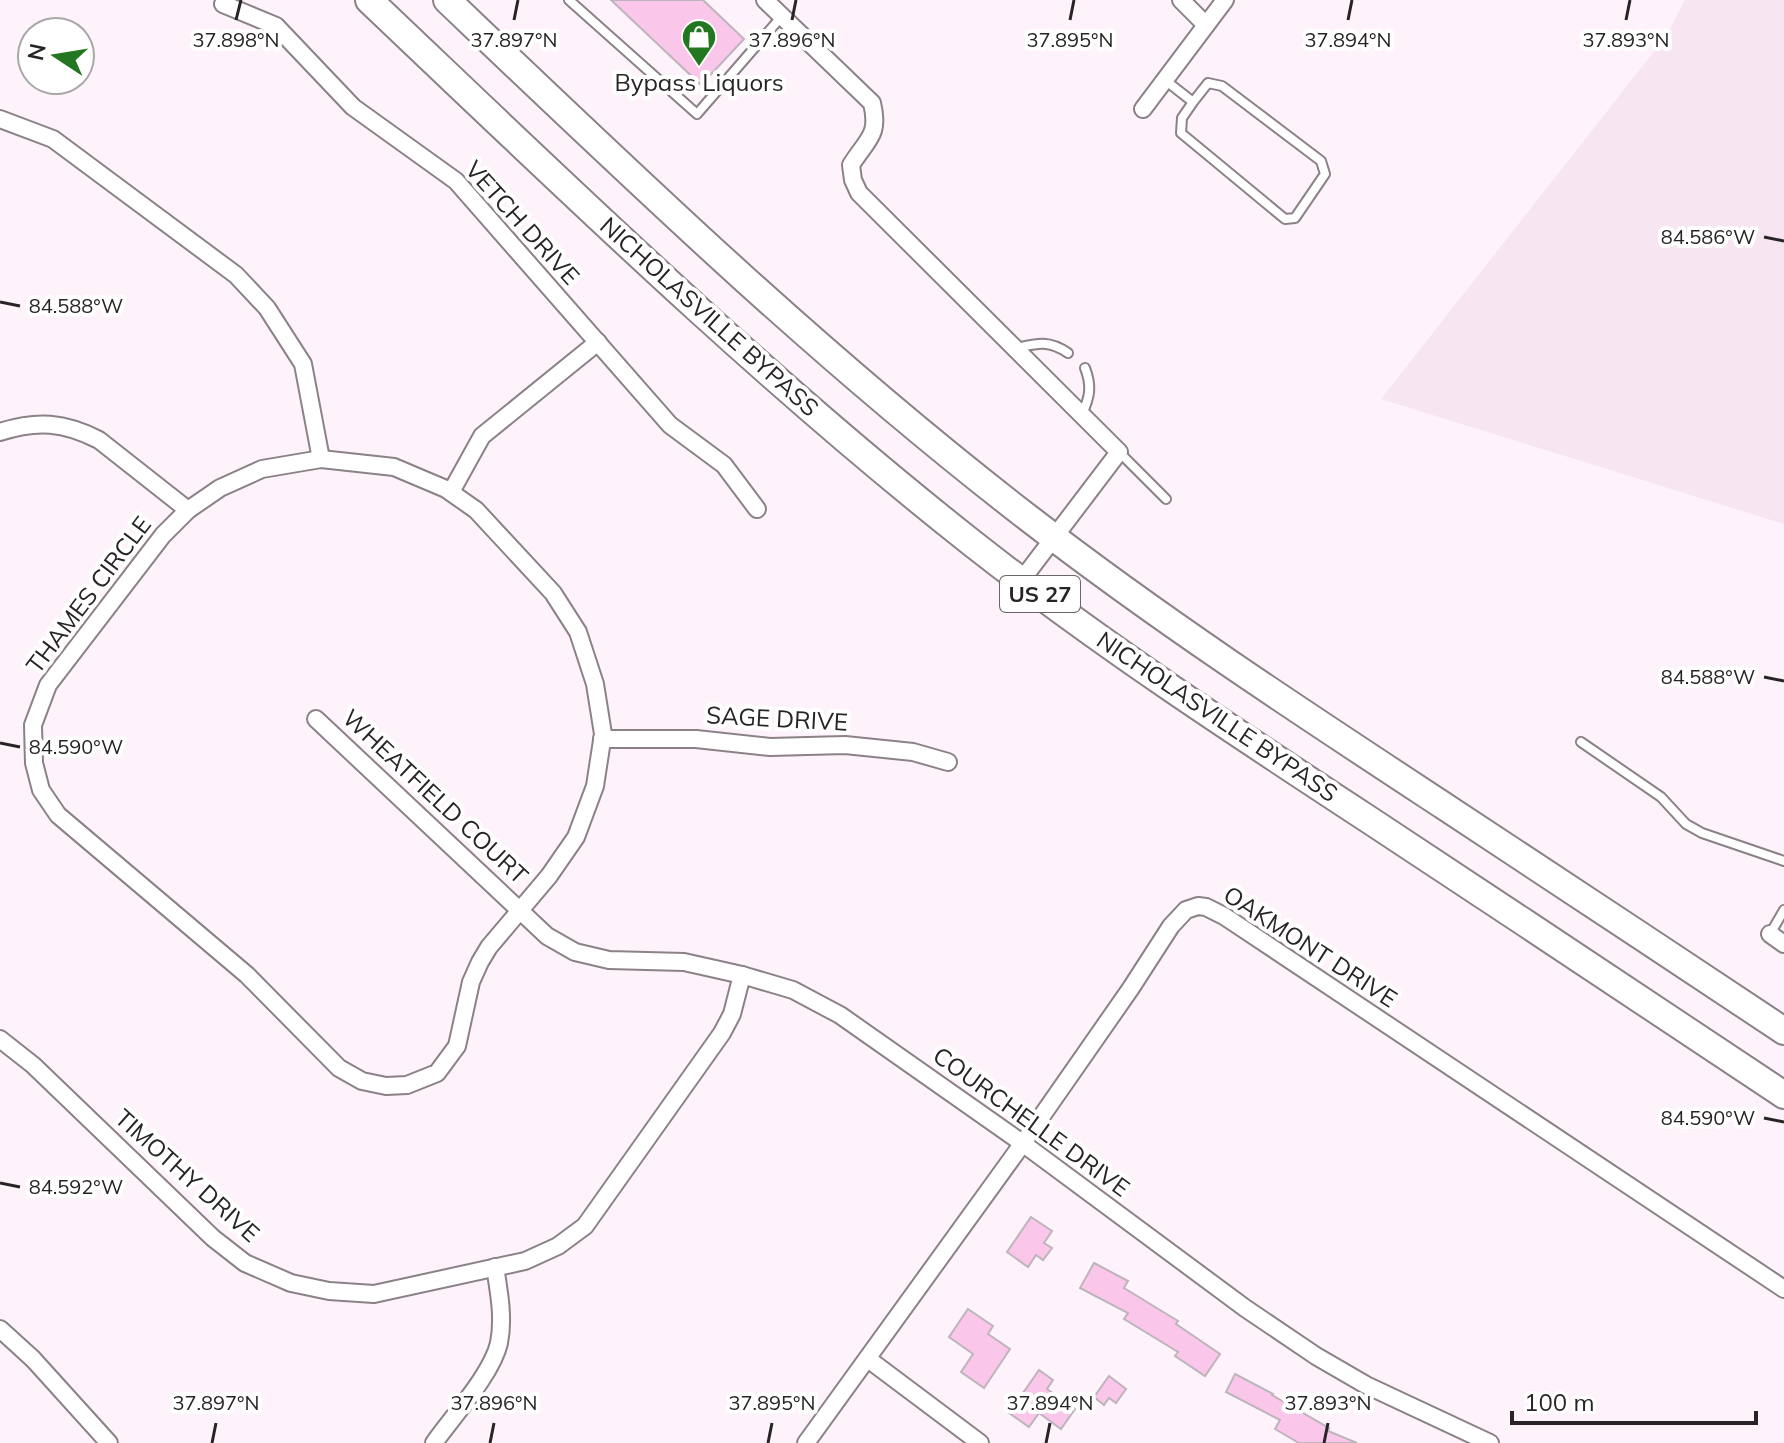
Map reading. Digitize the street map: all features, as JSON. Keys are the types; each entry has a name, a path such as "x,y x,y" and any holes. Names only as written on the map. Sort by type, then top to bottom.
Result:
{"highway":[{"name":"NICHOLASVILLE BYPASS","path":"369,0 760,365 865,456 1021,581 1206,712 1784,1095"},
{"name":"US 27","path":"447,0 792,323 903,418 1053,537 1254,681 1784,1031"}],"street":[{"path":"765,0 872,103 876,120 874,131 851,165 859,193 1119,452 1021,581"},
{"path":"1181,0 1206,25"},
{"path":"1143,109 1225,0"},
{"name":"VETCH DRIVE","path":"223,4 276,26 353,107 456,181 670,425 724,465 757,509"},
{"path":"0,119 53,139 236,275 267,308 303,364 321,459"},
{"path":"451,492 482,436 598,342"},
{"path":"0,432 19,425 54,423 84,432 99,440 188,510"},
{"name":"THAMES CIRCLE","path":"321,459 394,467 451,492 476,510 553,593 578,632 595,684 603,734 595,786 576,837 480,962 471,982 457,1046 437,1073 407,1085 386,1086 362,1081 339,1068 247,975 58,815 41,790 34,763 33,725 48,685 163,535 188,510 220,488 262,469 321,459"},
{"name":"WHEATFIELD COURT","path":"316,719 520,911"},
{"name":"SAGE DRIVE","path":"602,739 696,739 770,747 845,745 913,752 948,762"},
{"name":"OAKMONT DRIVE","path":"806,1443 1023,1143 1171,926 1186,910 1198,906 1224,916 1784,1289"},
{"name":"COURCHELLE DRIVE","path":"520,911 547,936 575,952 609,960 684,962 742,975 793,990 840,1015 1023,1143 1245,1308 1316,1356 1366,1385 1490,1443"},
{"path":"1770,934 1784,944"},
{"name":"TIMOTHY DRIVE","path":"0,1039 33,1065 213,1238 245,1263 291,1283 329,1291 374,1294 525,1261 558,1246 585,1226 722,1033 732,1014 742,975"},
{"path":"434,1443 487,1371 499,1344 501,1312 495,1267"},
{"path":"0,1329 33,1359 109,1443"},
{"path":"868,1359 980,1443"}],"lane":[{"path":"569,0 697,114 782,16"},
{"path":"1165,80 1193,102"},
{"path":"1208,83 1222,86 1321,161 1325,174 1295,218 1285,219 1181,133 1182,118 1193,102 1208,83"},
{"path":"1015,348 1035,343 1055,344 1068,353"},
{"path":"1082,415 1091,385 1085,368"},
{"path":"1119,452 1166,499"},
{"path":"1581,742 1661,797 1694,829 1784,861"},
{"path":"1770,934 1784,910"}],"shaded area":[{"path":"1685,0 1784,0 1784,524 1381,399 1667,35"}],"building":[{"path":"611,0 703,0 744,39 701,85"},
{"path":"1031,1217 1052,1231 1044,1243 1052,1248 1043,1260 1036,1255 1028,1267 1007,1252"},
{"path":"1094,1263 1128,1281 1124,1288 1178,1321 1176,1324 1220,1354 1205,1376 1175,1356 1178,1352 1124,1319 1128,1313 1080,1288"},
{"path":"968,1309 993,1326 988,1334 1010,1349 984,1388 961,1372 973,1354 949,1337"},
{"path":"1039,1370 1053,1380 1047,1389 1075,1409 1061,1429 1039,1413 1029,1427 1009,1413"},
{"path":"1235,1374 1329,1428 1328,1431 1357,1443 1299,1443 1275,1429 1280,1420 1226,1392"},
{"path":"1109,1376 1126,1389 1116,1403 1109,1398 1104,1405 1094,1397"}],"place":[{"name":"Bypass Liquors","path":"699,68"}]}
